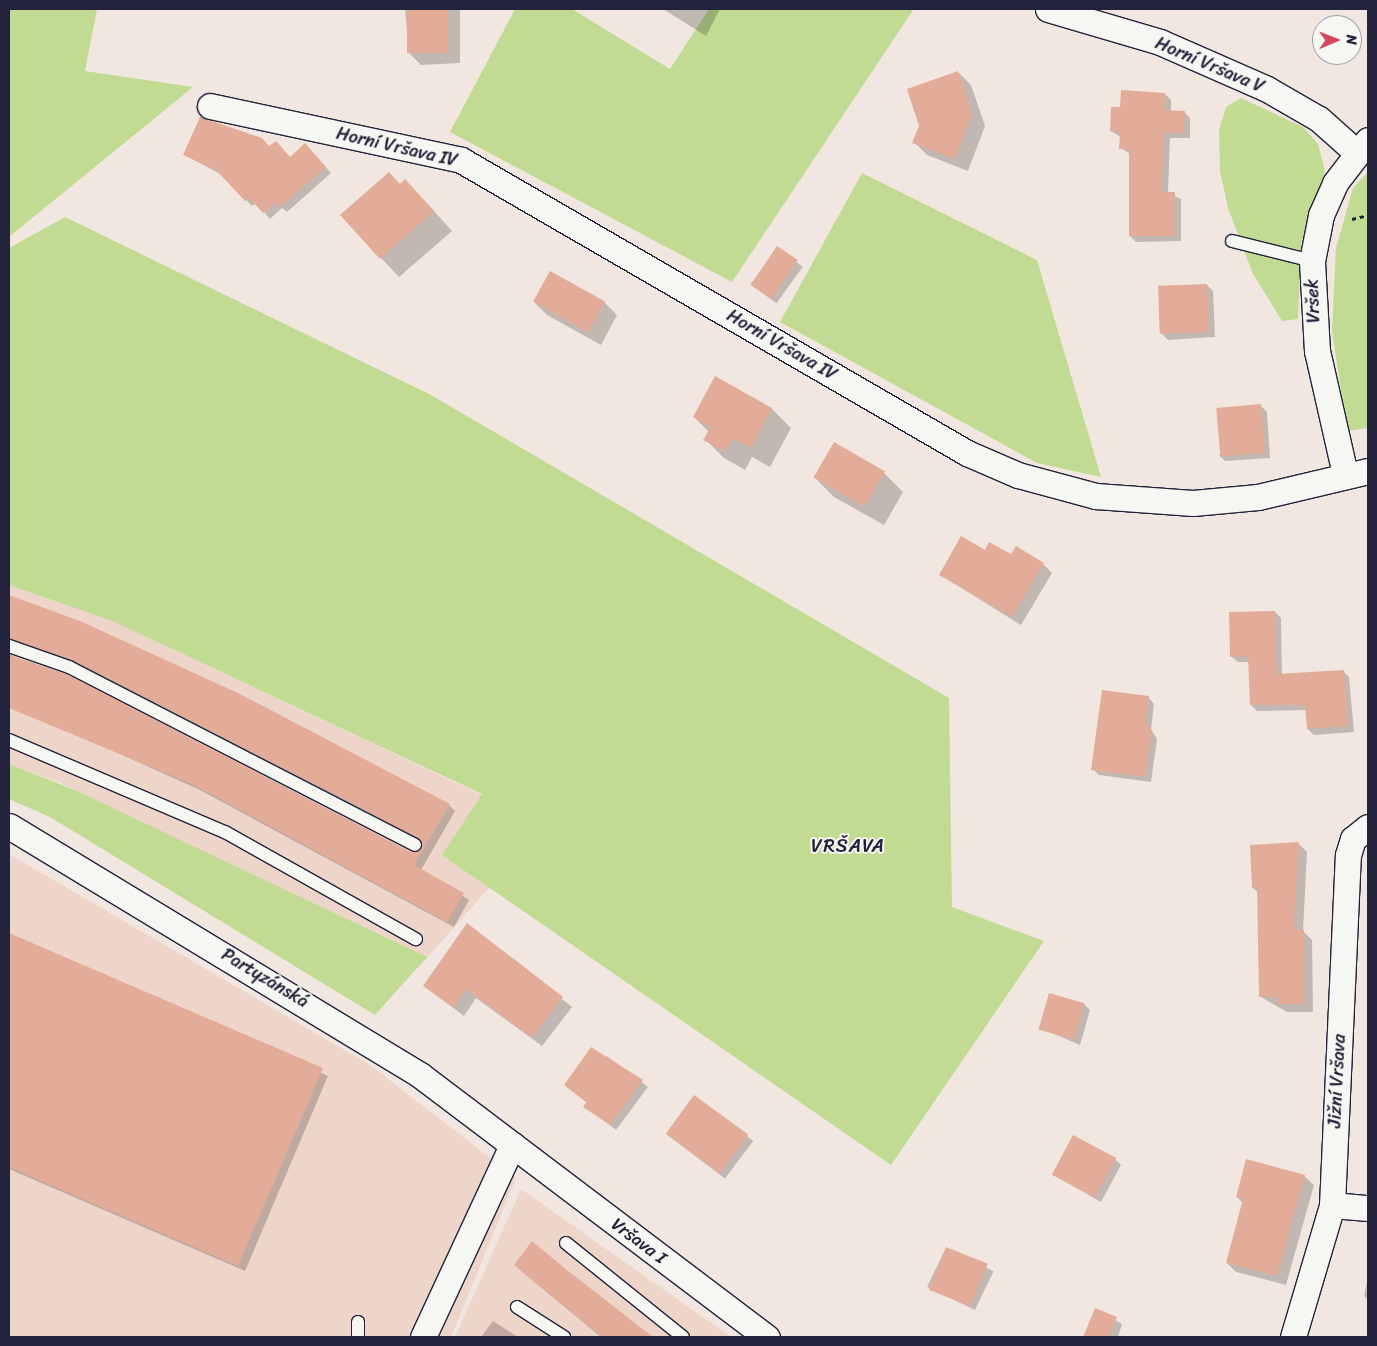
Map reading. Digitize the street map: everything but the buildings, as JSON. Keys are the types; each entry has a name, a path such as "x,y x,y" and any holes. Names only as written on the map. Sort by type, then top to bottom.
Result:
{"street":[{"name":"Horní Vršava V","path":"1048,9 1160,42 1267,89 1362,146"},
{"name":"Horní Vršava IV","path":"210,106 461,160 967,453 1018,475 1096,496 1193,502 1258,497 1357,473"},
{"name":"Vršek","path":"1357,473 1317,351 1312,261 1321,215 1362,146"},
{"name":"Partyzánská","path":"9,826 331,1018 420,1075 512,1145"},
{"name":"Jižní Vršava","path":"1293,1337 1332,1205 1348,855 1353,839 1368,827"},
{"path":"422,1337 512,1145"},
{"name":"Vršava I","path":"512,1145 767,1337"},
{"path":"1332,1205 1368,1208"}],"lane":[{"path":"1232,241 1312,261"},
{"path":"9,646 69,667 415,845"},
{"path":"9,740 225,832 416,939"},
{"path":"566,1243 683,1337"},
{"path":"517,1307 564,1337"},
{"path":"358,1322 358,1337"}],"shaded area":[{"path":"9,585 112,621 482,795 489,888 418,968 61,783 9,765"},
{"path":"9,854 370,1065 516,1178 451,1337 9,1337"},
{"path":"521,1189 731,1337 455,1337"}],"green space":[{"path":"9,9 97,9 85,71 193,87 9,237"},
{"path":"515,9 572,9 670,69 709,9 913,10 732,282 450,132"},
{"path":"1241,98 1303,127 1318,144 1325,171 1301,243 1298,319 1282,321 1253,274 1228,208 1220,171 1219,130 1226,107"},
{"path":"1368,172 1368,428 1347,431 1332,330 1336,248 1353,188"},
{"path":"862,173 1037,260 1101,477 1037,463 780,322"},
{"path":"65,217 431,395 949,698 952,907 1044,941 891,1165 442,855 482,794 112,621 9,585 9,248"},
{"path":"9,764 77,791 427,957 375,1015 50,817 9,799"}],"district":[{"name":"VRŠAVA","path":"848,846"}]}
